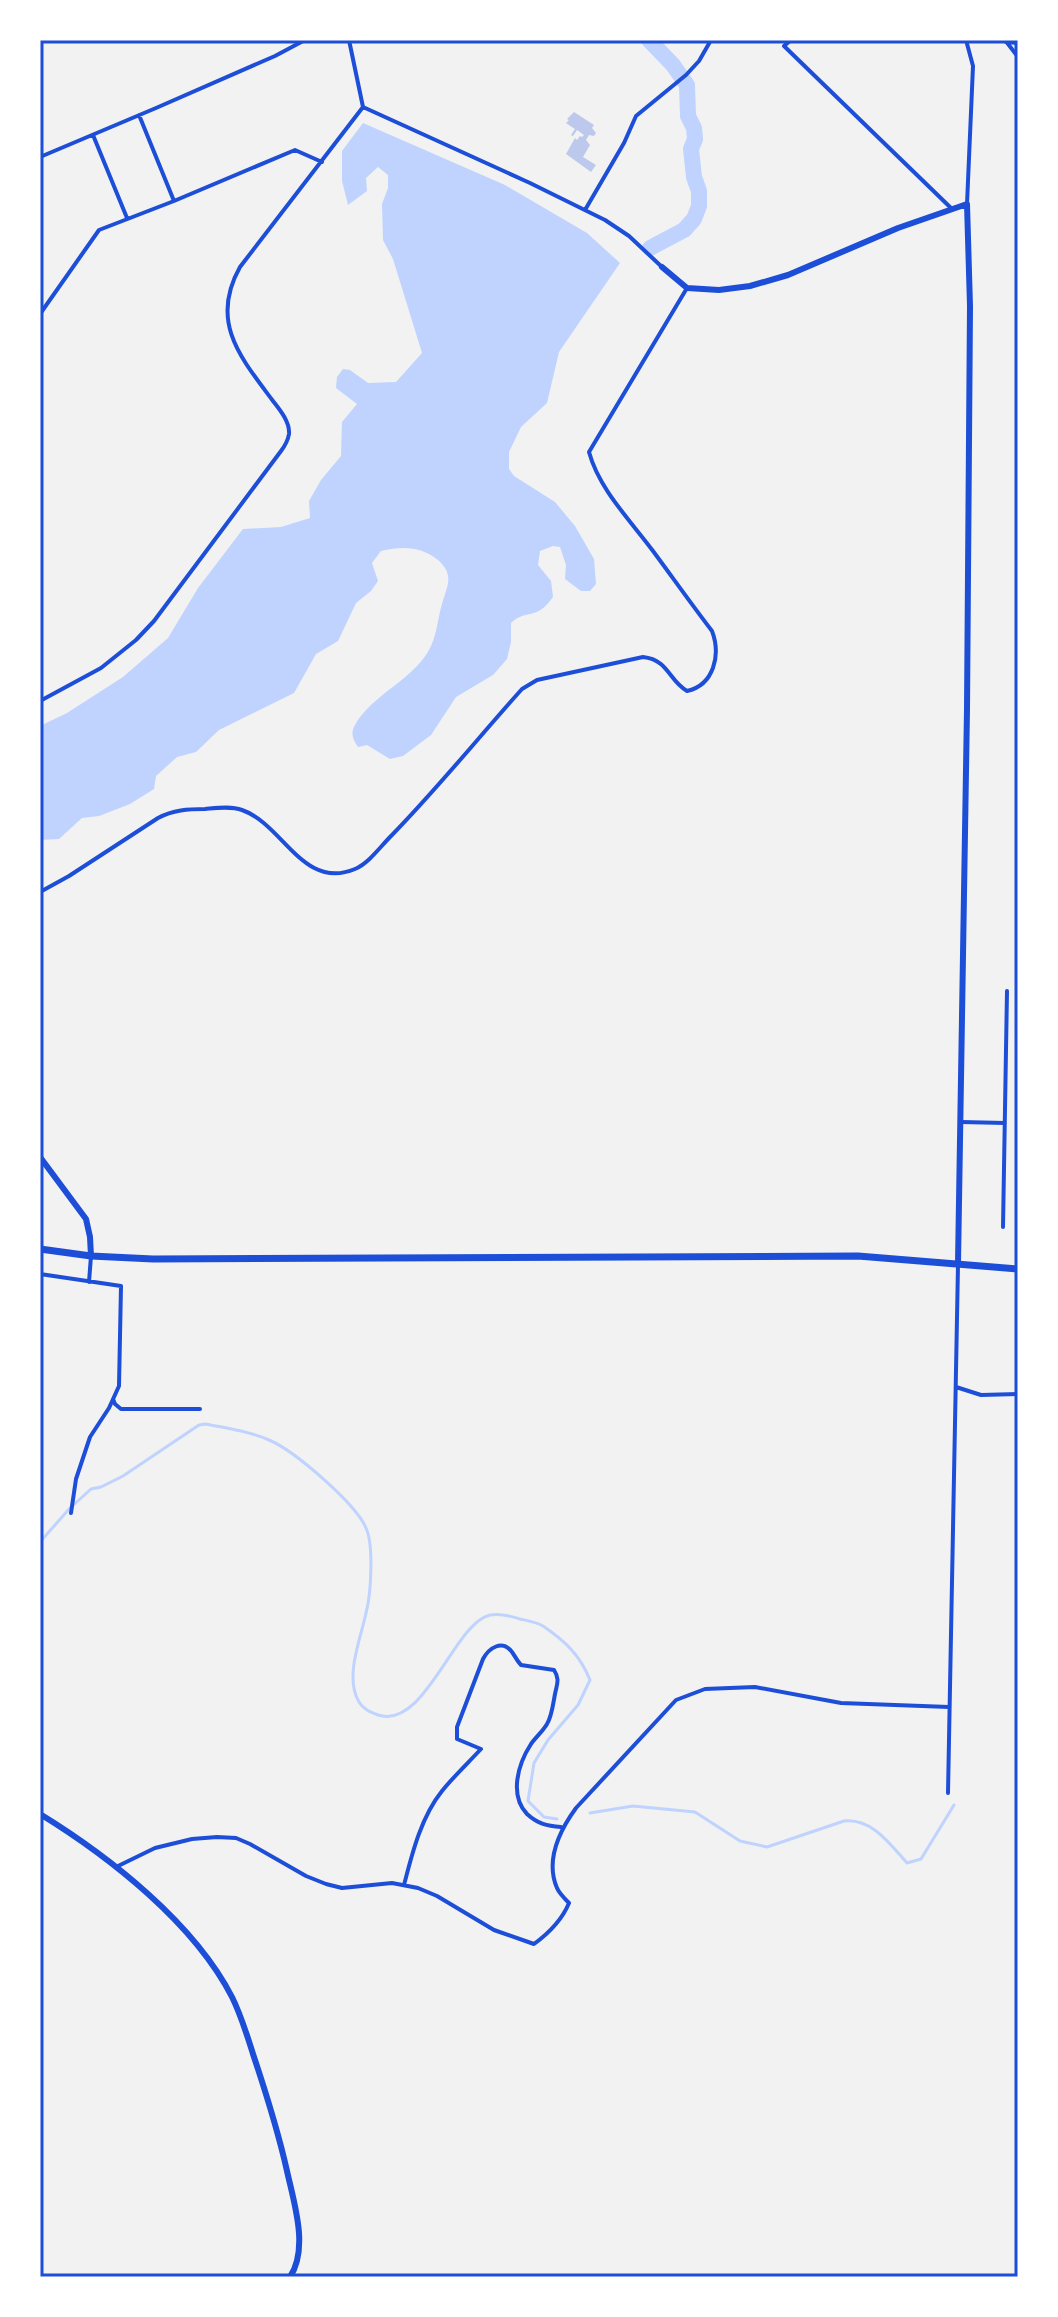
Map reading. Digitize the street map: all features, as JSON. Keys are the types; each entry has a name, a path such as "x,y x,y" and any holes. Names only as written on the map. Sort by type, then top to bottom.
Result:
{"highway":[{"path":"40,1249 91,1256 153,1259 858,1256 1018,1269"}],"street":[{"path":"40,157 275,56 305,40"},
{"path":"40,701 101,668 154,621 281,451 289,435 286,420 241,359 228,331 229,294 240,267 363,107 349,40"},
{"path":"585,210 636,116 686,75 699,61 711,40"},
{"path":"791,40 784,46 951,208"},
{"path":"948,1793 967,709 970,306 967,204 973,66 966,40"},
{"path":"1005,41 1018,43"},
{"path":"1005,41 1018,57"},
{"path":"363,107 585,210 629,236 687,288 719,290 750,286 788,275 898,228 967,204"},
{"path":"139,115 174,201"},
{"path":"93,135 127,218"},
{"path":"40,314 99,230 295,150 322,162"},
{"path":"40,892 158,818 172,811 191,809 242,810 268,826 296,856 317,870 331,873 354,869 367,861 410,816 522,689 537,680 643,657 655,659 669,671 677,685 687,691 708,681 717,643 712,631 610,494 592,465 589,452 687,288"},
{"path":"1003,1227 1007,991"},
{"path":"961,1122 1005,1123"},
{"path":"40,1157 86,1219 91,1256 89,1282"},
{"path":"40,1274 121,1286 119,1386 90,1437 76,1479 71,1513"},
{"path":"956,1387 981,1395 1018,1394"},
{"path":"113,1399 121,1409 200,1409"},
{"path":"404,1885 429,1811 441,1792 481,1749 457,1739 457,1727 483,1659 494,1646 508,1649 521,1665 554,1670 557,1674 558,1682 548,1722 529,1747 517,1785 518,1800 534,1820 562,1827"},
{"path":"116,1867 155,1848 192,1839 236,1838 326,1884 342,1888 392,1883 404,1885 437,1896 494,1930 534,1944 549,1933 569,1903 557,1889 553,1872 555,1846 562,1827 676,1700 705,1689 755,1687 832,1702 949,1707"},
{"path":"40,1814 116,1867 164,1909 201,1951 232,1997 266,2090 296,2216 300,2258 290,2277"}],"water":[{"path":"363,123 505,185 587,233 620,263 559,352 547,403 521,427 509,452 509,469 514,476 555,502 575,526 594,559 596,584 590,591 581,591 565,579 566,565 560,547 540,551 538,565 551,581 553,597 541,610 511,623 507,659 493,675 456,697 431,735 403,756 390,759 367,745 358,747 353,728 372,704 416,667 431,646 448,576 443,565 425,552 404,548 381,551 372,563 378,581 356,603 338,641 316,654 294,693 219,730 196,752 177,757 156,776 154,789 130,804 99,816 82,818 59,839 40,840 40,726 67,713 123,677 168,638 198,588 243,529 281,527 310,518 309,501 341,456 342,422 357,404 336,388 337,377 343,369 350,370 368,383 396,382 422,353 393,259 383,240 382,204 388,188 388,175 378,167 366,178 367,191 348,205 342,181 342,151"}],"building":[{"path":"574,112 594,125 592,128 596,133 586,140 590,145 583,157 596,165 591,172 566,154 575,138 577,140 584,135 577,130 571,135 575,129 566,123"}],"waterway":[{"path":"649,40 687,85 688,116 695,139 691,149 694,177 699,191 699,206 694,219 684,230 650,248"},
{"path":"40,1542 91,1489 123,1476 199,1425 245,1432 269,1440 308,1466 338,1493 360,1518 369,1536 368,1605 353,1669 355,1692 365,1708 378,1715 395,1715 410,1707 425,1692 464,1636 477,1622 490,1615 505,1615 540,1625 577,1656 590,1680 578,1705 548,1740 534,1763 528,1801 544,1817 557,1819"},
{"path":"590,1813 633,1806 695,1812 740,1841 767,1847 844,1821 854,1821 880,1834 907,1863 921,1859 954,1805"}]}
